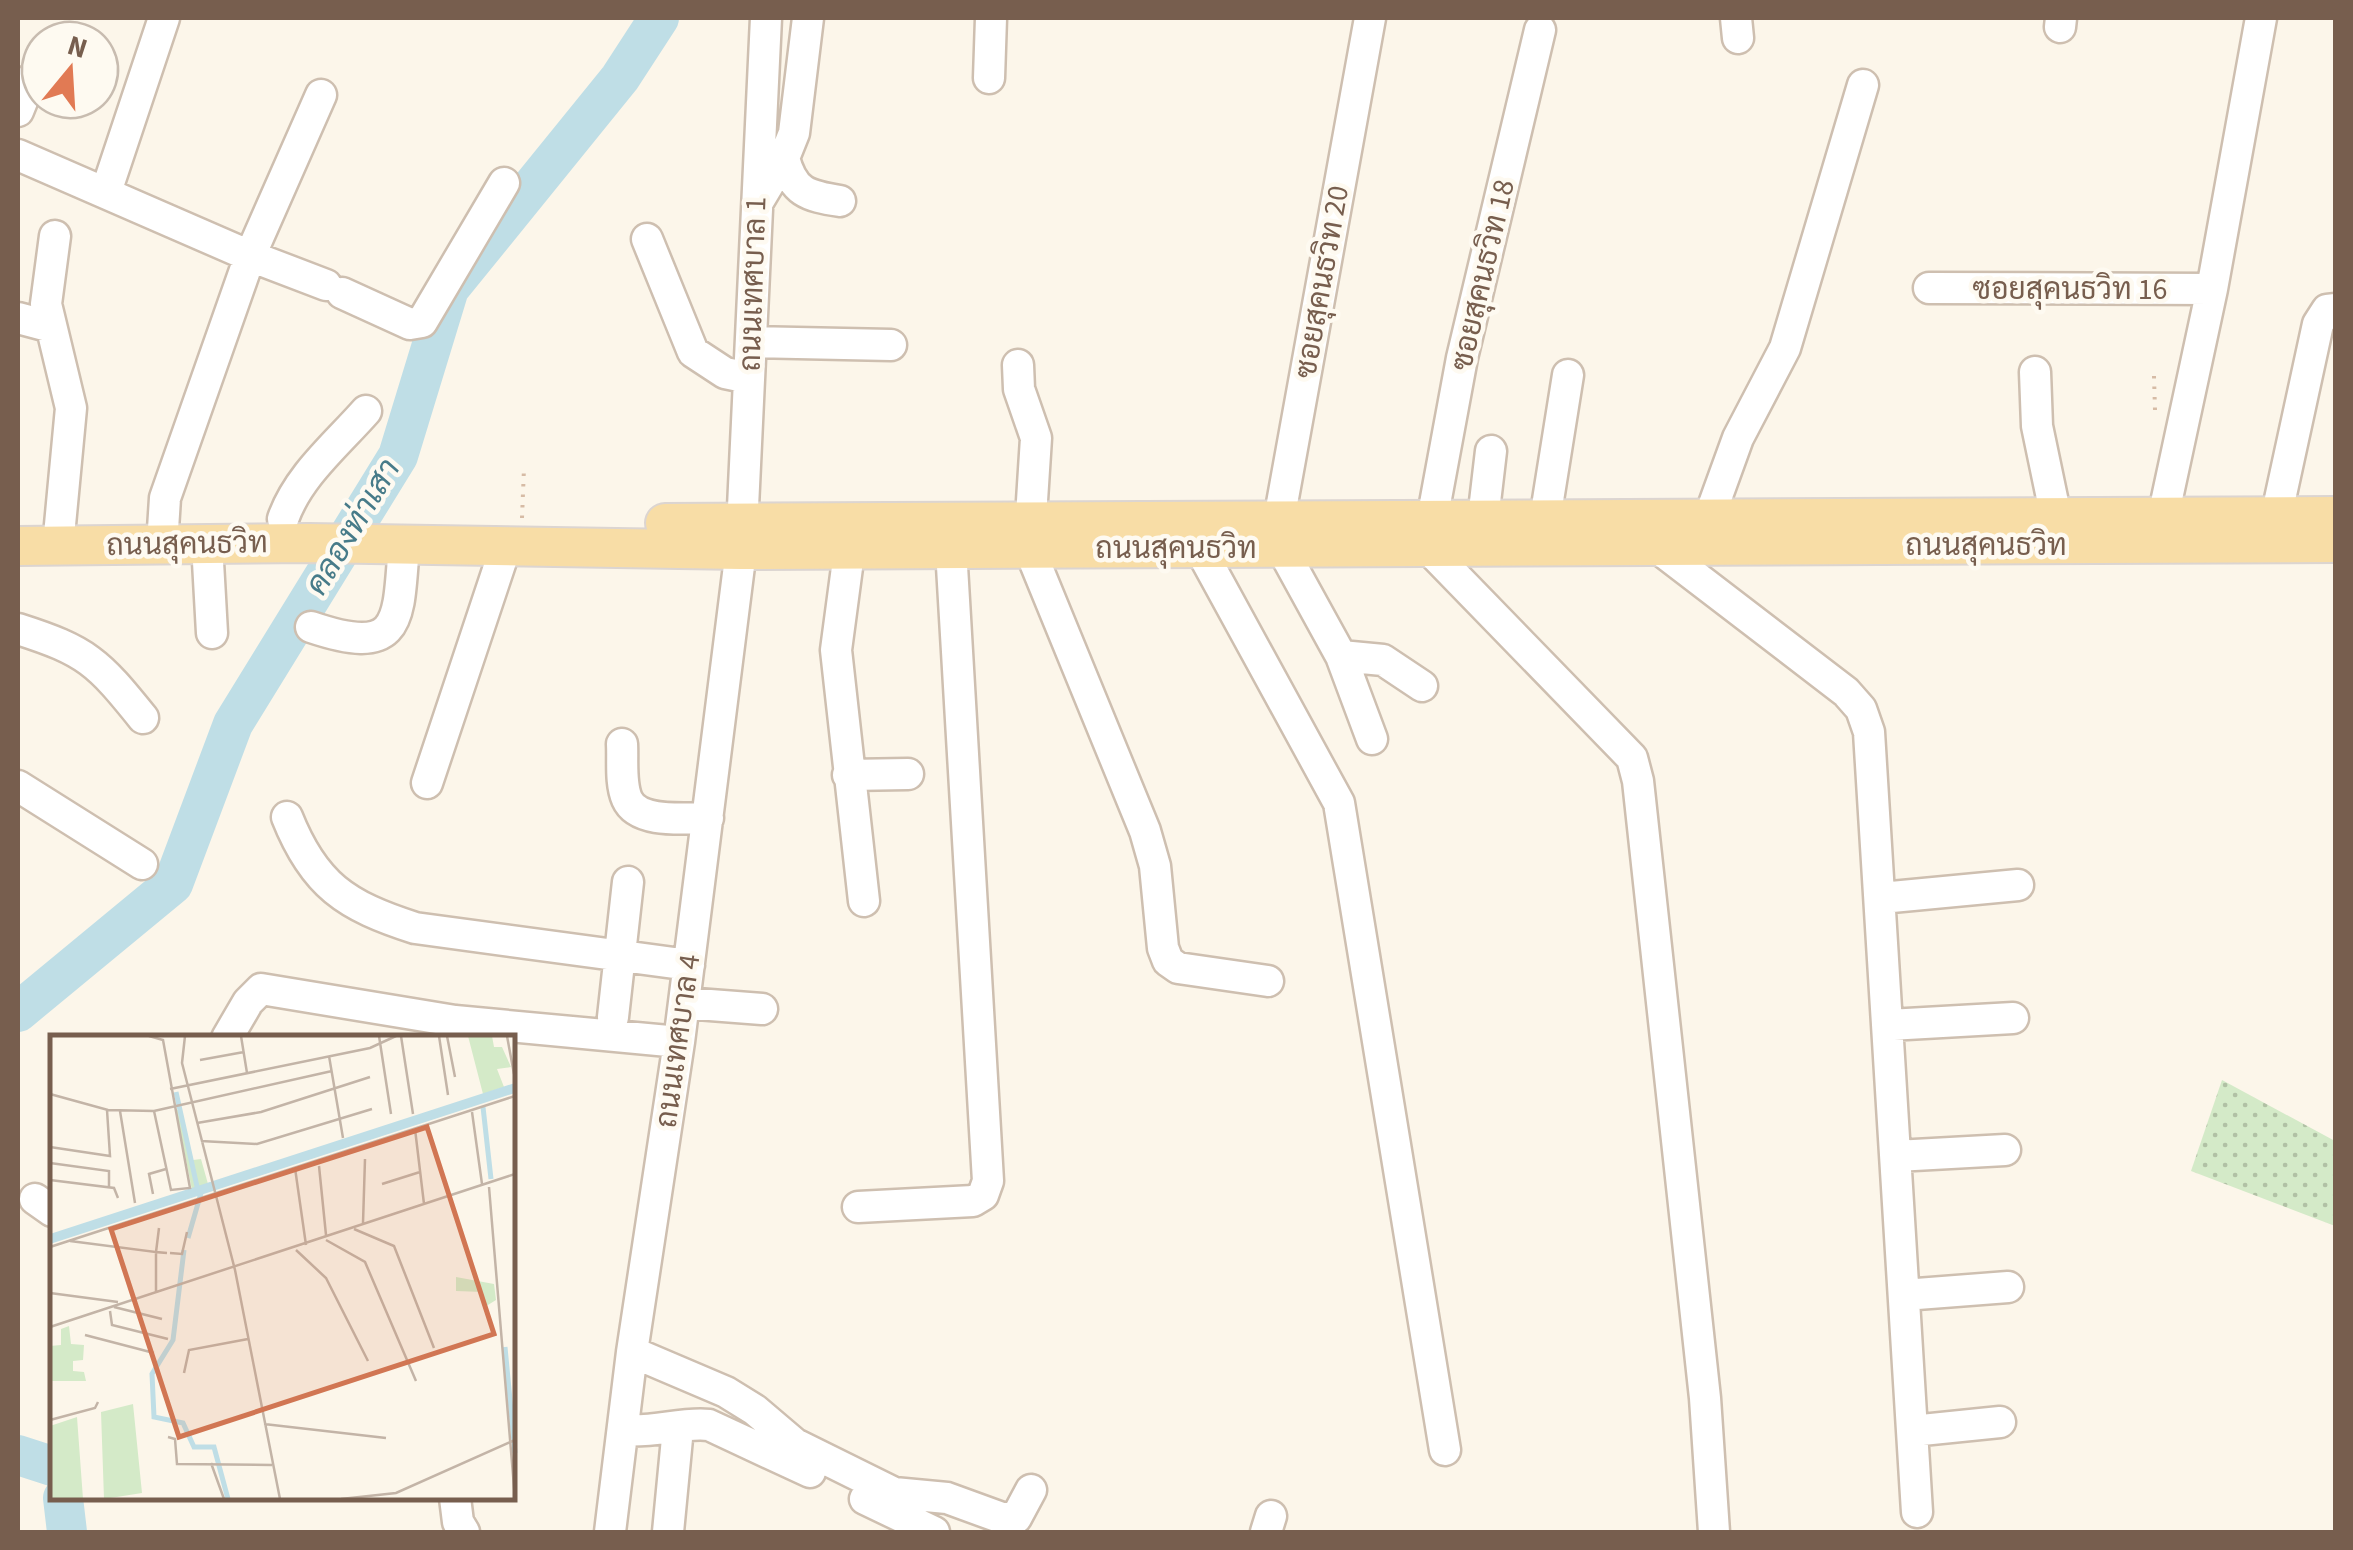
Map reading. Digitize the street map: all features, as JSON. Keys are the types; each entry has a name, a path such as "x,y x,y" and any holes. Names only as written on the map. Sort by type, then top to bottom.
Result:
{"main road":[{"name":"ถนนสุคนธวิท","path":"1430,533 1483,519 1545,519 1641,532 1709,518 2163,516 2273,530 2336,544"},
{"name":"ถนนสุคนธวิท","path":"18,522 59,533 302,527 389,536 516,538 2273,530 2336,516"},
{"name":"ถนนสุคนธวิท","path":"162,532 207,544 302,527"},
{"name":"ถนนสุคนธวิท","path":"18,546 59,533"},
{"name":"ถนนสุคนธวิท","path":"851,536 950,549 1029,535 1199,547 1280,534"}],"street":[{"path":"106,192 164,18"},
{"path":"756,204 784,158 798,114 808,18"},
{"path":"989,78 991,18"},
{"name":"ซอยสุคนธวิท 20","path":"1280,534 1370,18"},
{"name":"ซอยสุคนธวิท 16","path":"2163,516 2212,289 2261,18"},
{"name":"ซอยสุคนธวิท 18","path":"1430,533 1462,358 1540,30"},
{"name":"ถนนเทศบาล 1","path":"742,536 765,32"},
{"path":"1709,518 1738,438 1785,348 1864,85"},
{"path":"162,532 181,449 250,256 321,95"},
{"path":"18,154 410,324 422,322 504,183"},
{"path":"784,158 789,178 798,188 817,198 840,201"},
{"path":"55,236 46,290 48,326 71,408 59,533"},
{"path":"647,239 694,352 725,372 749,378"},
{"name":"ซอยสุคนธวิท 16","path":"1929,288 2212,289"},
{"path":"2273,530 2318,324 2327,310 2336,309"},
{"path":"18,318 48,326"},
{"path":"751,342 892,345"},
{"path":"1018,365 1019,389 1036,438 1029,535 1145,832 1155,866 1168,961 1178,968 1268,981"},
{"path":"2035,372 2037,426 2056,517"},
{"path":"1545,519 1568,376"},
{"path":"302,527 290,500 304,478 366,411"},
{"path":"1483,519 1491,451"},
{"path":"1641,532 1846,692 1861,709 1869,732 1917,1512"},
{"path":"1430,533 1632,758 1638,780 1705,1398 1714,1532"},
{"path":"1280,534 1341,656 1372,739"},
{"path":"312,626 348,639 370,639 391,628 399,608 389,536"},
{"name":"ถนนเทศบาล 4","path":"610,1532 632,1352 679,1042 742,536"},
{"path":"851,536 836,650 864,901"},
{"path":"426,783 516,538"},
{"path":"207,544 212,633"},
{"path":"1199,547 1339,803 1445,1450"},
{"path":"858,1207 972,1201 984,1195 988,1182 950,549"},
{"path":"18,629 86,656 104,670 143,718"},
{"path":"1341,656 1383,660 1422,686"},
{"path":"622,744 629,804 642,812 667,818 708,818"},
{"path":"848,775 908,774"},
{"path":"18,786 142,864"},
{"path":"287,817 314,872 341,897 372,914 415,928 689,964"},
{"path":"613,1017 628,882"},
{"path":"1881,898 2018,885"},
{"path":"229,1035 248,1002 261,990 455,1020 679,1042"},
{"path":"684,1003 762,1009"},
{"path":"1888,1024 2014,1018"},
{"path":"1896,1156 2005,1150"},
{"path":"1904,1295 2008,1287"},
{"path":"632,1352 726,1392 755,1410 795,1444 894,1493 947,1498 1002,1518 1016,1518 1031,1490"},
{"path":"1912,1431 2000,1422"},
{"path":"622,1430 656,1432 696,1424 723,1430 934,1532"},
{"path":"668,1532 678,1428"},
{"path":"455,1500 458,1522 464,1532"}],"path":[{"path":"516,538 524,468"}],"green space":[{"path":"2222,1080 2335,1141 2335,1226 2191,1171"}],"waterway":[{"name":"คลองท่าเสา","path":"18,1012 173,884 233,724 398,456 449,289 620,78 659,18"},
{"name":"คลองท่าเสา","path":"18,1455 50,1465"},
{"name":"คลองท่าเสา","path":"63,1500 67,1532"}]}
